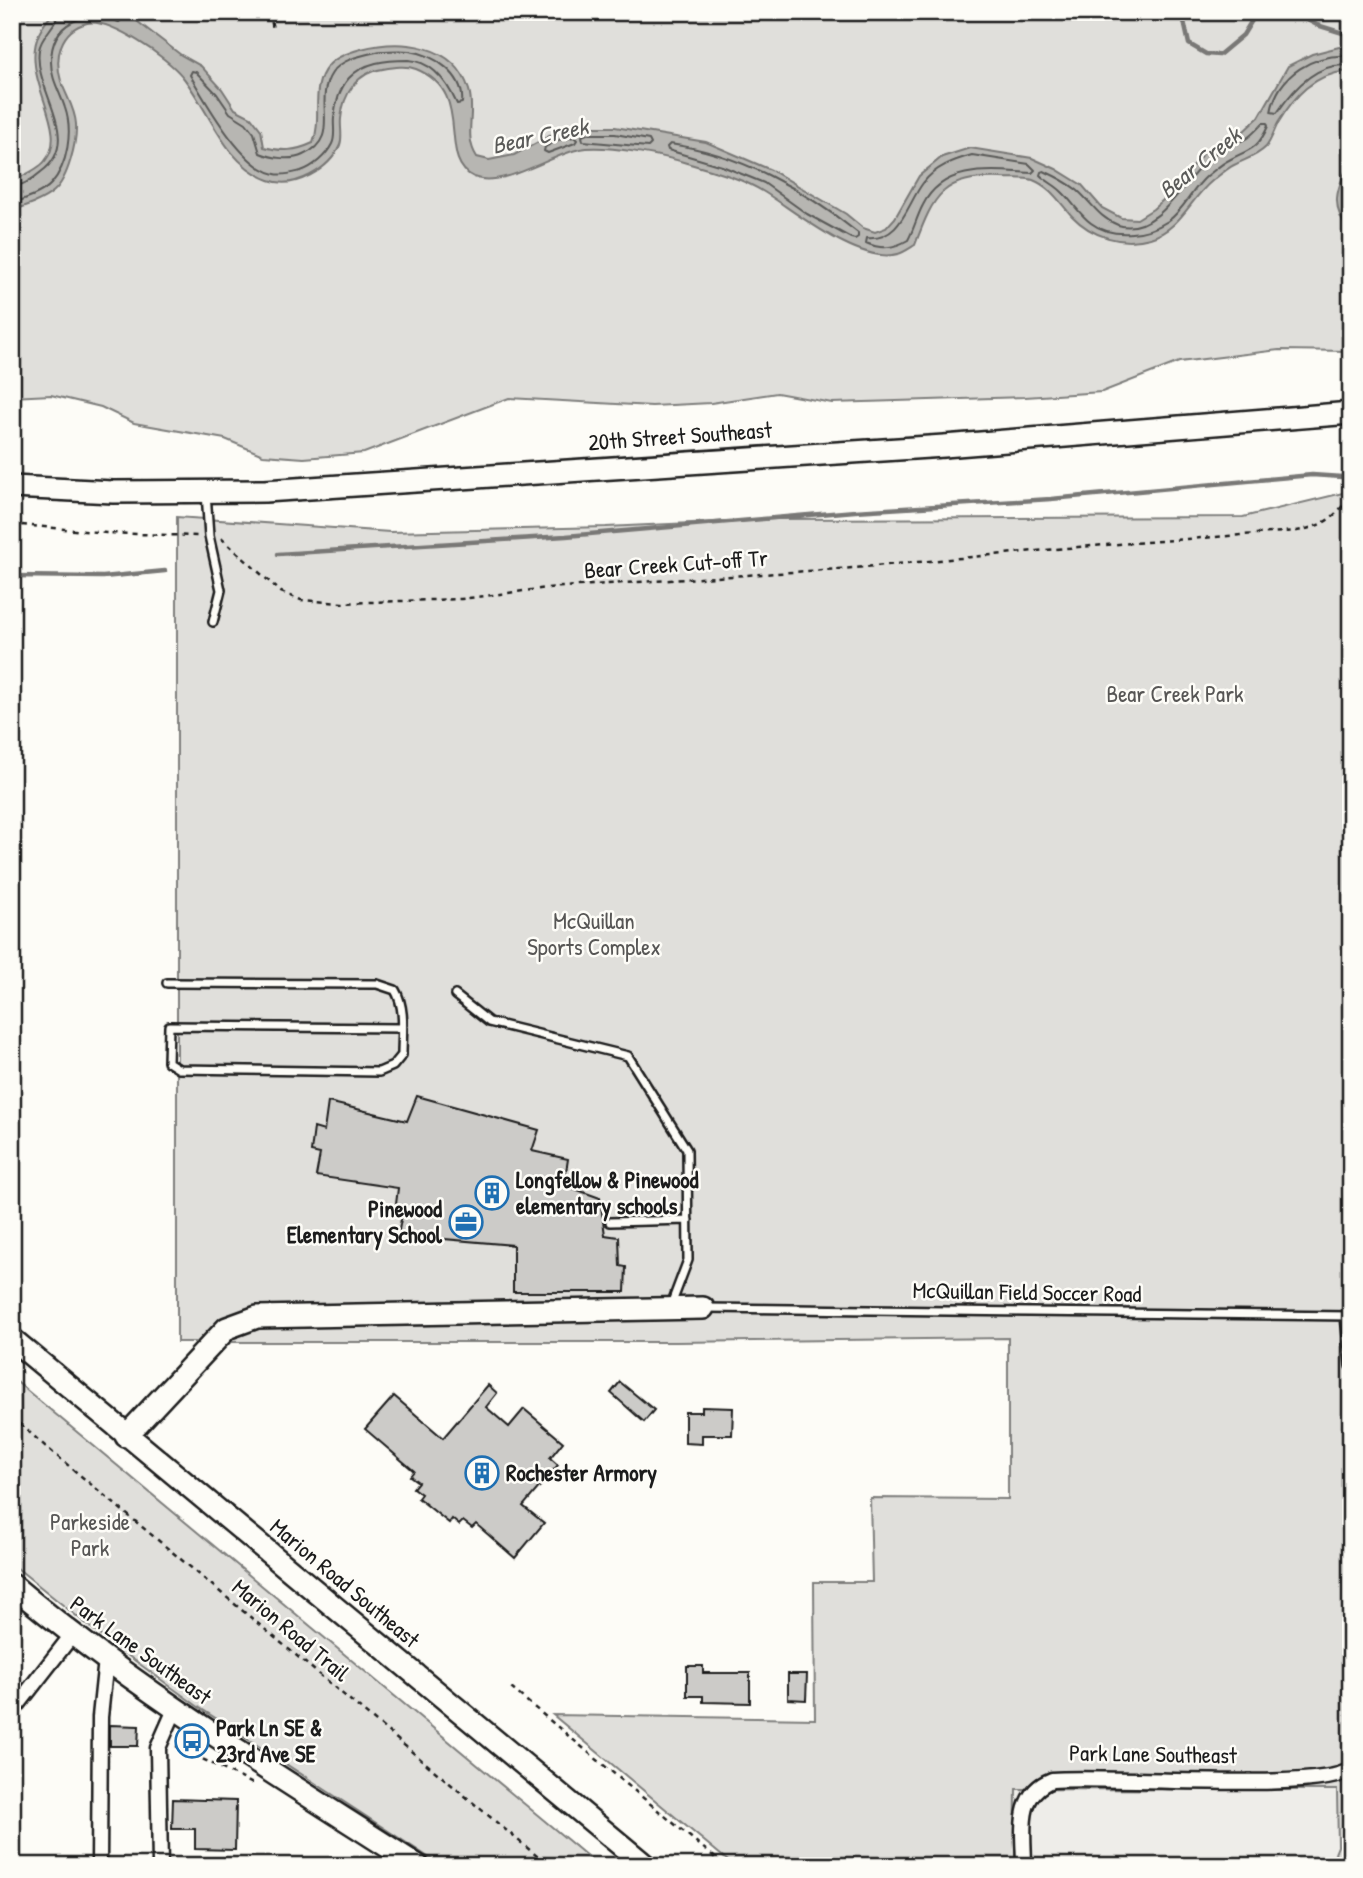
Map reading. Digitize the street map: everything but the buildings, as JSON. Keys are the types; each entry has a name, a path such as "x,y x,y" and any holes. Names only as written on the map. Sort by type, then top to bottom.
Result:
{"street":[{"name":"20th Street Southeast","path":"12,487 206,493 336,487 944,446 1351,413"},
{"path":"127,1436 227,1328 257,1317 703,1308"},
{"name":"Marion Road Southeast","path":"12,1339 646,1866"},
{"name":"Park Lane Southeast","path":"12,1586 72,1635 229,1745 418,1866"},
{"path":"12,1712 72,1635"},
{"path":"99,1866 100,1717 106,1659"},
{"path":"160,1866 158,1748 176,1707"},
{"name":"Park Lane Southeast","path":"1024,1866 1024,1815 1027,1802 1031,1792 1039,1785 1052,1780 1275,1782 1339,1776 1351,1769"}],"lane":[{"path":"206,493 209,536 221,590 213,622"},
{"path":"167,983 377,984 395,990 401,1001 402,1028 402,1055 393,1066 379,1072 189,1071 179,1069 168,1062 169,1026 402,1028"},
{"path":"455,995 489,1022 628,1056 687,1150 688,1259 669,1308"},
{"path":"610,1222 688,1220"},
{"name":"McQuillan Field Soccer Road","path":"703,1308 1348,1316"},
{"path":"1348,1316 1350,1366"}],"path":[{"path":"270,12 273,30"},
{"name":"Bear Creek Cut-off Tr","path":"12,524 106,533 224,538 281,592 301,600 342,603 461,599 547,588 854,568 1065,548 1297,531 1324,524 1336,515 1351,495"},
{"name":"Marion Road Trail","path":"12,1416 550,1866"},
{"path":"512,1688 725,1866"},
{"path":"162,1736 186,1752 262,1789"}],"shaded area":[{"path":"1015,1789 1338,1790 1339,1866 1015,1866"}],"green space":[{"path":"12,12 1351,12 1351,351 1279,350 1179,362 1102,392 1025,397 832,403 777,393 711,403 652,406 509,398 364,453 304,458 263,455 225,439 134,423 101,407 51,395 12,397"},
{"name":"McQuillan Sports Complex","path":"1351,491 1351,1866 1333,1866 1338,1846 1337,1790 1016,1789 1015,1866 734,1866 553,1715 815,1719 814,1582 872,1582 870,1498 1008,1499 1008,1338 677,1342 177,1342 177,517 390,532 606,527 776,519 1243,517"},
{"name":"Parkeside Park","path":"12,1378 599,1866 442,1866 200,1708 105,1639 12,1564"}],"water":[{"name":"Bear Creek","path":"55,12 125,12 181,55 201,66 222,89 235,109 251,117 261,130 264,147 289,150 313,143 319,84 328,66 335,60 361,49 409,45 439,54 452,62 462,74 471,99 470,133 477,157 489,160 514,155 555,133 586,127 615,127 706,142 771,170 846,214 863,228 875,232 886,228 895,218 919,176 942,157 970,148 1032,158 1082,185 1102,208 1121,218 1137,219 1172,192 1204,152 1223,139 1244,131 1259,117 1288,66 1312,54 1339,47 1351,50 1351,79 1347,71 1335,73 1306,88 1284,113 1266,147 1234,165 1204,188 1177,221 1161,234 1129,241 1108,238 1080,223 1050,191 1033,180 981,178 966,180 943,192 928,213 915,245 900,253 882,255 865,252 828,234 747,183 709,169 651,154 619,149 580,149 498,179 474,177 463,168 457,156 445,93 434,80 408,67 374,71 353,86 342,110 340,145 320,169 300,180 269,180 253,172 229,149 175,68 123,33 97,23 87,23 65,38 59,54 61,81 76,124 73,150 67,169 59,185 50,194 12,210 12,181 42,164 52,146 52,129 36,71 35,51 40,31"},
{"path":"1351,160 1351,234 1339,214 1337,197"}],"waterway":[{"path":"1182,12 1189,44 1206,54 1219,55 1243,35 1254,17 1262,12"},
{"path":"1292,12 1317,25 1346,34 1351,50"},
{"path":"278,554 566,536 855,511 1051,499 1312,475 1342,477"},
{"path":"12,576 103,577 165,571"}],"place":[{"name":"Longfellow & Pinewood elementary schools","path":"492,1193"},
{"name":"Pinewood Elementary School","path":"466,1222"},
{"name":"Rochester Armory","path":"482,1473"},
{"name":"Park Ln SE & 23rd Ave SE","path":"192,1741"}],"park label":[{"name":"Bear Creek Park","path":"1175,694"}]}
